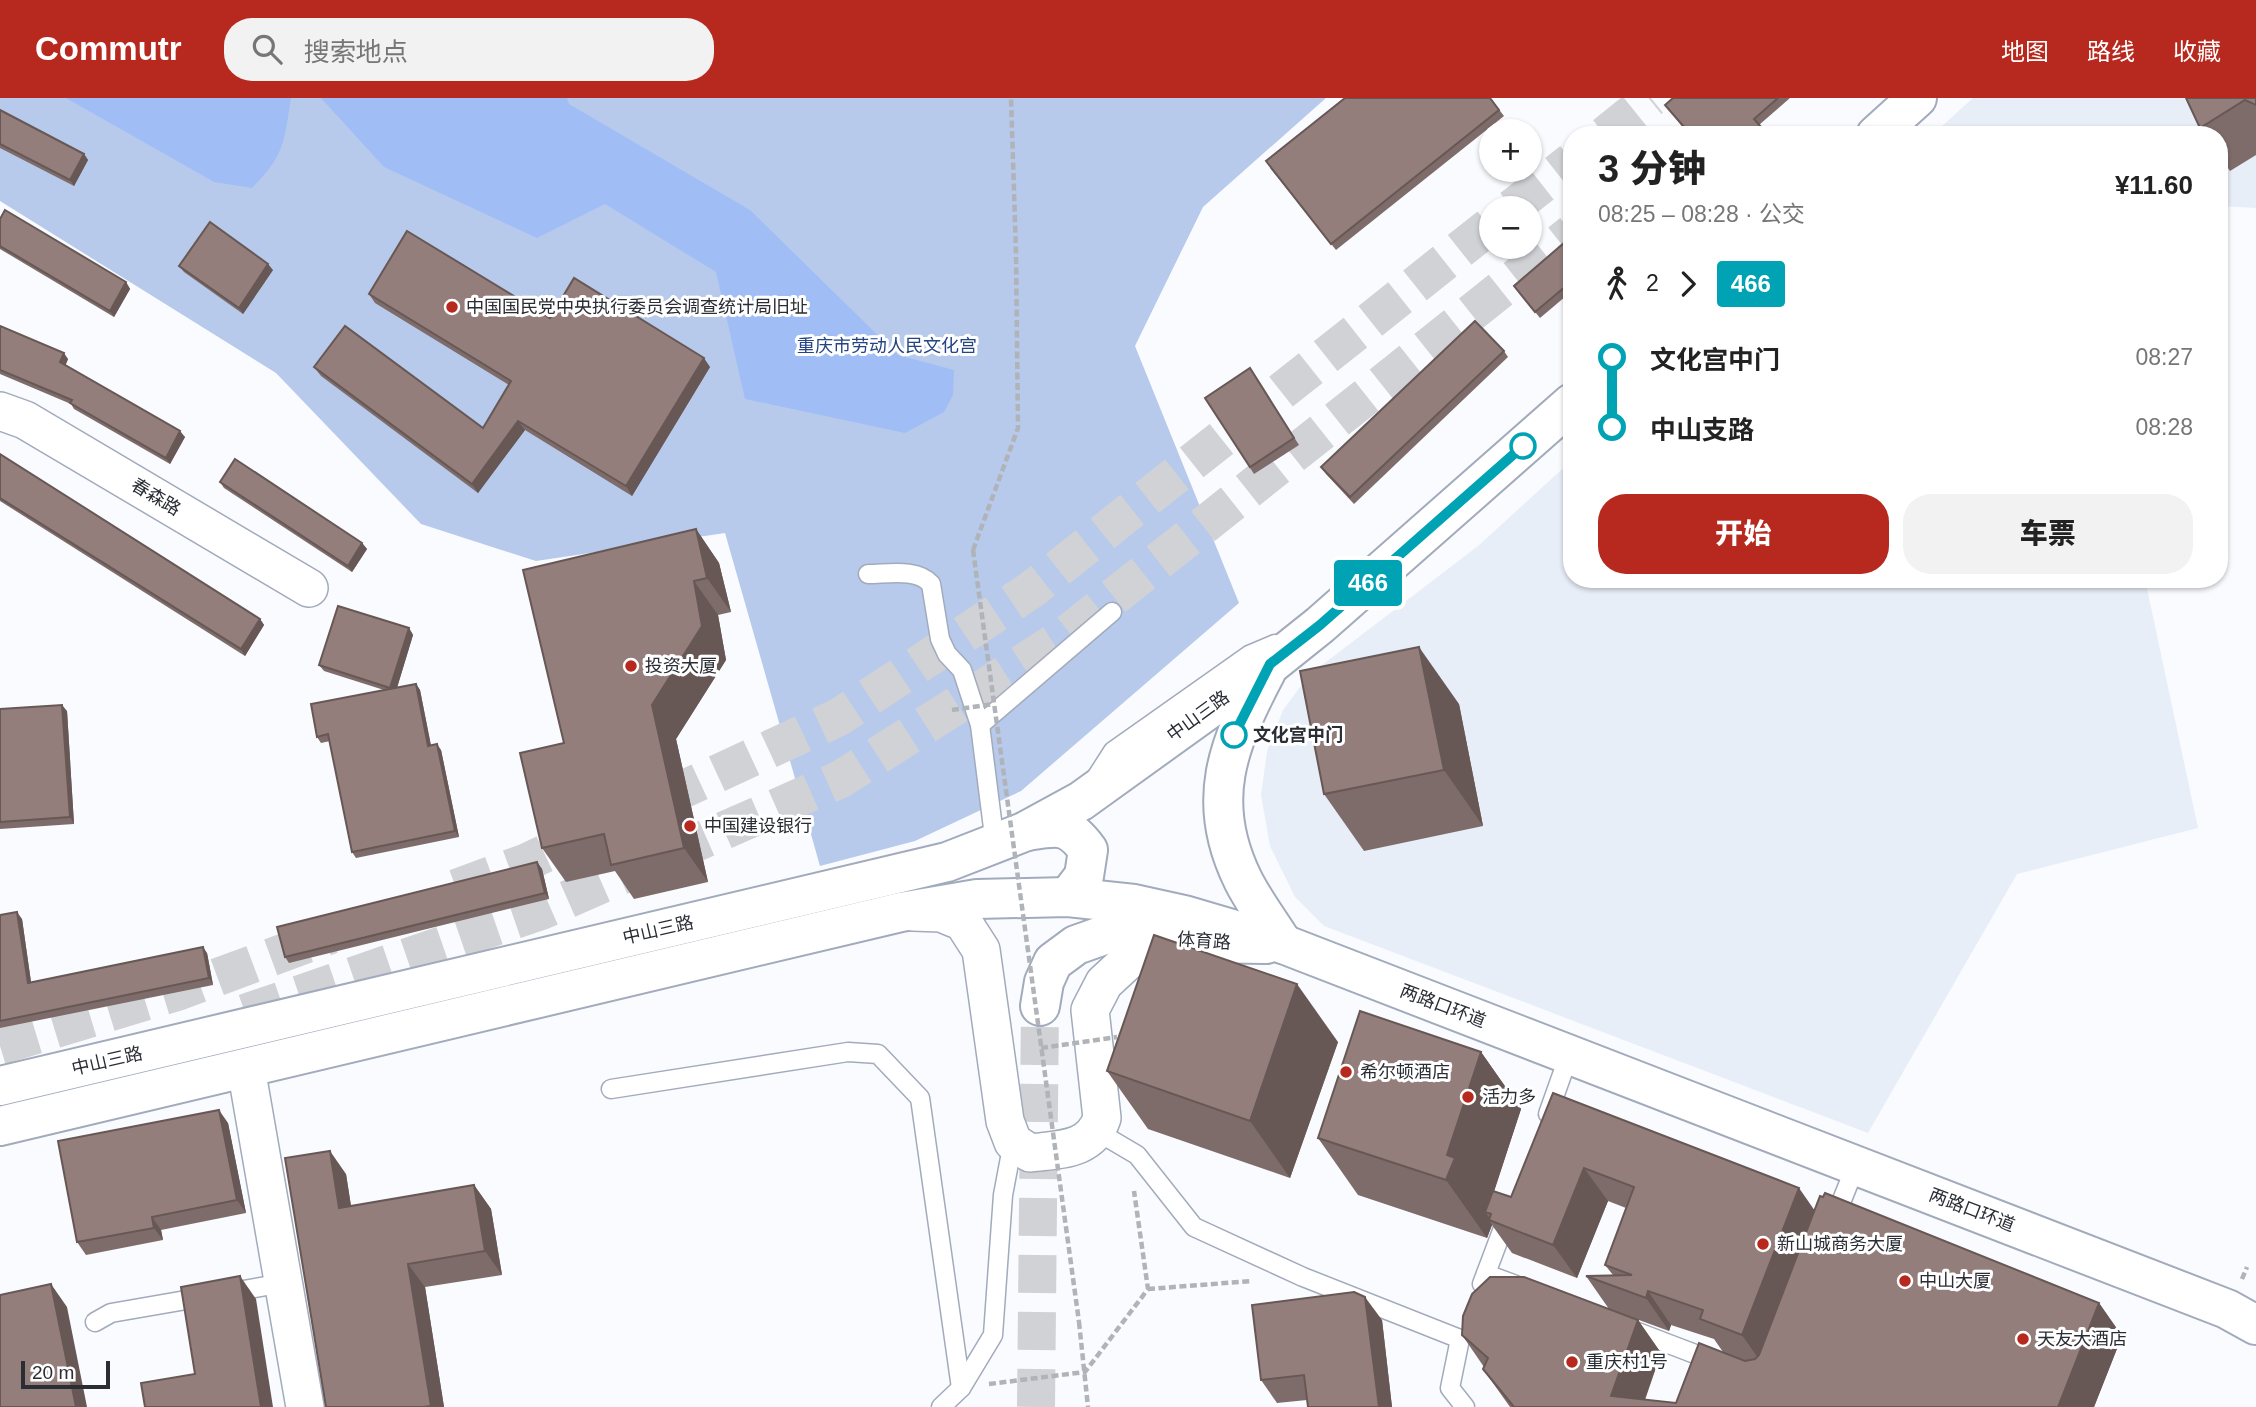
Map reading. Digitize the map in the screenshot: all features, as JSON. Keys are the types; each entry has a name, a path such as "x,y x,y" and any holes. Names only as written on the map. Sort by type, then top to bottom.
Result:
{"main road":[{"path":"1886,126 1917,98"},
{"path":"1283,944 1243,880 1230,846 1222,810 1225,773 1234,735 1270,664 1320,625 1563,411"},
{"name":"中山三路","path":"0,1086 947,862 1010,838 1081,801 1270,664"},
{"path":"1010,838 1055,827 1075,832 1088,850 1084,876 1068,897"},
{"path":"0,1126 905,912 977,899 1068,897 1134,904 1184,915 1283,944"},
{"name":"体育路","path":"1040,1006 1044,982 1054,962 1076,945 1107,934 1139,934 1193,943 1283,944"},
{"name":"两路口环道","path":"1283,944 2227,1309 2256,1325"}],"street":[{"name":"春森路","path":"0,411 25,420 309,588"},
{"path":"905,912 941,913 963,922 981,950 1005,1121 1013,1142 1030,1153 1078,1146 1098,1132 1102,1118 1090,1010 1104,983 1131,958 1193,943"},
{"path":"246,1068 305,1407"}],"lane":[{"path":"868,574 916,574 931,584 940,639 947,653 962,670 980,725 1010,838"},
{"path":"980,725 1112,612"},
{"path":"1081,801 1113,751 1249,655 1320,625"},
{"path":"611,1089 848,1052 878,1054 920,1098 961,1388"},
{"path":"1540,1133 1569,1055"},
{"path":"1098,1132 1137,1155 1194,1227 1303,1277 1463,1334 1450,1388 1465,1407"},
{"path":"941,1407 961,1388 993,1335 1003,1195 1013,1142"},
{"path":"1826,1242 1856,1165"},
{"path":"1477,1296 1516,1197"},
{"path":"1486,1274 1538,1294"},
{"path":"95,1322 111,1313 284,1283"},
{"path":"1616,1323 1732,1368"}],"path":[{"path":"1011,98 1018,428 973,550 1079,1322 1088,1407"},
{"path":"952,710 993,704"},
{"path":"1041,1048 1117,1037"},
{"path":"961,1388 1084,1372 1148,1289 1133,1185"},
{"path":"1148,1289 1303,1277"}],"shaded area":[{"path":"1973,98 2256,98 2256,208 2228,206 2228,126 1942,126"},
{"path":"1563,468 1563,588 2147,588 2198,828 2017,874 1868,1133 1324,926 1295,897 1270,846 1261,795 1267,751 1283,710 1309,675 1478,546"}],"green space":[{"name":"重庆市劳动人民文化宫","path":"0,98 1326,98 1203,207 1135,346 1239,603 1021,791 915,841 820,866 725,533 536,561 421,524 276,373 0,201"},
{"path":"66,98 291,98 287,126 277,157 252,188 214,182"},
{"path":"321,98 567,98 569,104 750,210 898,355 954,370 953,395 944,412 905,433 745,399 716,272 605,204 537,238 384,167"}],"building":[{"path":"1345,98 1490,98 1499,110 1488,119 1479,119 1479,126 1331,244 1266,161"},
{"path":"1673,98 1778,98 1754,119 1760,126 1683,126 1665,105"},
{"path":"2186,98 2256,98 2256,105 2245,100 2199,126"},
{"path":"0,110 84,154 70,180 0,144"},
{"path":"5,210 126,282 110,311 0,246 0,219"},
{"path":"210,222 268,264 239,308 179,266"},
{"path":"407,231 550,318 574,278 704,358 626,486 518,421 472,484 314,367 345,326 483,428 511,381 369,294"},
{"path":"1563,244 1563,289 1535,312 1514,286"},
{"path":"1475,321 1504,351 1350,497 1321,467"},
{"path":"0,326 64,353 60,362 180,431 166,458 70,403 72,400 0,370"},
{"path":"1250,368 1294,438 1250,467 1205,398"},
{"path":"0,454 260,619 241,649 0,498"},
{"path":"235,459 362,543 348,566 220,482"},
{"path":"696,529 707,578 694,581 702,626 652,705 684,848 611,865 604,834 542,848 520,753 564,743 523,570"},
{"path":"338,606 409,628 390,688 319,665"},
{"path":"1419,647 1444,770 1324,794 1300,671"},
{"path":"416,684 428,746 437,744 455,831 352,852 328,734 317,737 311,704"},
{"path":"62,705 70,817 0,822 0,709"},
{"path":"537,862 545,893 285,957 277,927"},
{"path":"17,912 28,983 203,947 209,978 0,1021 0,915"},
{"path":"1154,935 1297,984 1250,1121 1107,1071"},
{"path":"1360,1011 1481,1052 1447,1155 1455,1158 1446,1180 1318,1138"},
{"path":"1553,1093 1799,1188 1742,1335 1700,1319 1703,1310 1648,1291 1646,1298 1586,1276 1632,1275 1605,1265 1634,1187 1584,1168 1553,1245 1489,1220 1491,1214 1485,1212 1493,1191 1511,1197"},
{"path":"219,1110 237,1200 152,1217 154,1228 77,1242 58,1141"},
{"path":"330,1151 339,1208 474,1185 485,1251 408,1264 431,1406 326,1407 285,1158"},
{"path":"1825,1193 2099,1303 2058,1407 1514,1407 1483,1369 1488,1358 1462,1335 1463,1316 1472,1294 1490,1277 1524,1277 1638,1320 1611,1396 1676,1403 1699,1343 1745,1361 1755,1359 1759,1355 1820,1196 1823,1197"},
{"path":"240,1276 261,1407 145,1407 141,1383 195,1374 181,1287"},
{"path":"51,1284 76,1407 0,1407 0,1295"},
{"path":"1354,1292 1365,1297 1379,1407 1308,1407 1304,1375 1261,1380 1252,1305"}],"tunnel":[{"path":"1616,126 1651,98"},
{"path":"1527,196 1563,168"},
{"path":"456,888 527,862 839,717 1031,590 1479,235"},
{"path":"245,1013 541,911 841,779 1062,638 1563,240"},
{"path":"0,1046 180,991 331,935"},
{"path":"1036,1407 1040,1006"}],"bus line":[{"name":"466","path":"1234,735 1270,664 1320,625 1523,446"}],"place":[{"name":"中国国民党中央执行委员会调查统计局旧址","path":"452,307"},
{"name":"投资大厦","path":"631,666"},
{"name":"文化宫中门","path":"1234,735"},
{"name":"中国建设银行","path":"690,826"},
{"name":"希尔顿酒店","path":"1346,1072"},
{"name":"活力多","path":"1468,1097"},
{"name":"新山城商务大厦","path":"1763,1244"},
{"name":"中山大厦","path":"1905,1281"},
{"name":"天友大酒店","path":"2023,1339"},
{"name":"重庆村1号","path":"1572,1362"}]}
